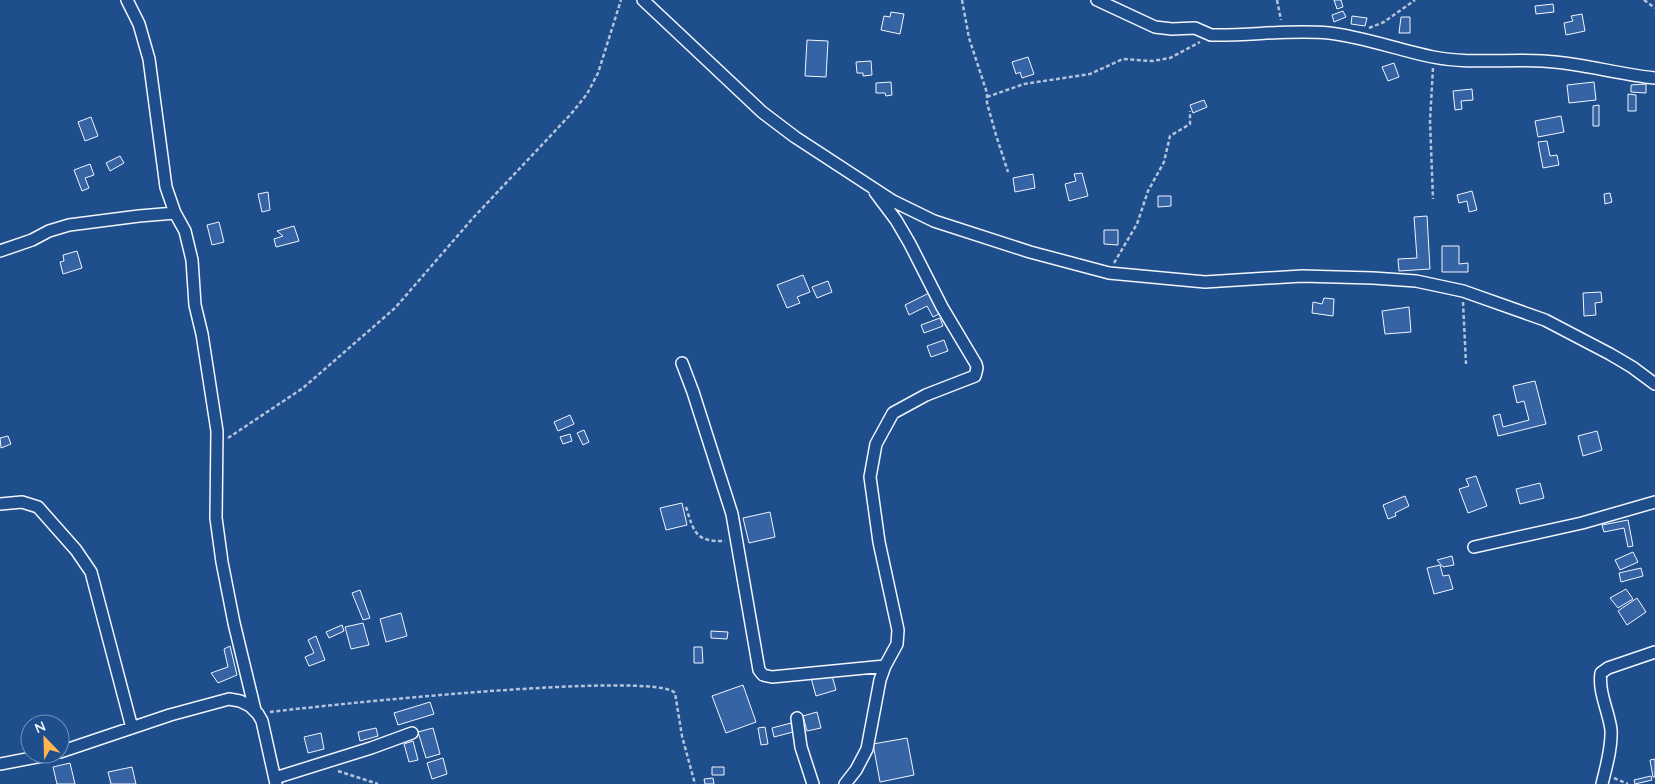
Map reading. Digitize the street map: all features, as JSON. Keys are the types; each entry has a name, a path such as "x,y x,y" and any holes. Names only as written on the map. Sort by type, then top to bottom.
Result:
{"street":[{"path":"127,0 139,24 149,59 166,187 175,214 185,231 192,260 195,305 215,409 217,431 216,518 222,562 234,623 257,712 262,721 268,742 275,781 412,733"},
{"path":"643,0 762,112 795,137 893,201 934,222 1030,252 1109,273 1206,282 1302,276 1373,278 1416,281 1463,291 1545,320 1610,354 1655,384"},
{"path":"1097,0 1154,27 1172,29 1195,28 1212,36 1328,33 1454,60 1518,60 1564,63 1655,78"},
{"path":"845,784 856,770 867,749 872,716 885,666 897,644 898,630 879,542 870,477 876,444 893,413 926,394 975,376 977,368 896,220 870,185"},
{"path":"0,251 69,225 139,216 175,214"},
{"path":"682,363 694,392 725,490 736,540 757,667 763,675 772,677 885,666"},
{"path":"0,504 22,502 38,507 76,550 91,572 132,728"},
{"path":"1474,547 1582,524 1655,502"},
{"path":"1602,784 1610,751 1611,730 1603,698 1601,673 1608,668 1655,652"},
{"path":"70,749 170,715 229,699 240,701 257,712"},
{"path":"797,718 801,747 813,784"},
{"path":"0,764 20,760"}],"path":[{"path":"216,446 303,388 394,308 586,94 598,72 621,0"},
{"path":"962,0 969,38 1008,172"},
{"path":"1277,0 1284,33"},
{"path":"1348,36 1384,22 1415,0"},
{"path":"1644,0 1655,8"},
{"path":"987,97 1024,84 1090,74 1123,59 1152,61 1170,58 1212,36"},
{"path":"1433,57 1430,120 1433,199"},
{"path":"1109,273 1137,224 1148,191 1164,162 1170,136 1190,124 1190,111"},
{"path":"1463,291 1466,364"},
{"path":"686,507 693,530 698,537 708,541 736,540"},
{"path":"257,712 493,690 582,686 663,687 671,689 675,693 682,736 694,784"},
{"path":"337,770 378,784"}],"building":[{"path":"1334,0 1341,0 1343,7 1337,9"},
{"path":"1553,4 1554,12 1536,14 1535,6"},
{"path":"1343,11 1346,17 1334,22 1332,15"},
{"path":"891,12 904,14 900,34 881,30 884,16 890,17"},
{"path":"1582,14 1585,31 1566,35 1564,23 1573,21 1571,16"},
{"path":"1352,16 1367,18 1365,26 1351,24"},
{"path":"1401,17 1410,17 1410,33 1399,33"},
{"path":"807,40 828,41 826,77 805,76"},
{"path":"1028,57 1034,74 1022,78 1020,72 1016,74 1012,62"},
{"path":"871,61 872,75 863,76 863,73 857,73 856,62"},
{"path":"1394,63 1399,77 1388,81 1382,67"},
{"path":"891,82 892,95 886,96 885,93 876,93 876,83"},
{"path":"1594,82 1596,100 1569,103 1567,85"},
{"path":"1646,84 1646,93 1631,92 1631,85"},
{"path":"1472,89 1473,100 1461,101 1462,109 1455,110 1453,91"},
{"path":"1628,94 1636,95 1636,111 1628,111"},
{"path":"1204,100 1207,107 1193,113 1190,105"},
{"path":"1599,105 1599,126 1593,126 1593,106"},
{"path":"1561,116 1564,132 1538,137 1535,121"},
{"path":"91,117 98,136 85,141 78,122"},
{"path":"1547,141 1550,156 1557,155 1559,165 1543,168 1538,142"},
{"path":"120,156 124,163 110,171 106,163"},
{"path":"90,164 94,175 85,178 89,188 82,191 74,170"},
{"path":"1082,173 1088,196 1069,201 1065,184 1076,181 1074,174"},
{"path":"1033,174 1035,188 1015,192 1013,178"},
{"path":"1472,191 1477,210 1469,212 1467,201 1459,203 1457,195"},
{"path":"268,192 270,210 262,212 258,194"},
{"path":"1610,193 1612,202 1605,204 1604,194"},
{"path":"1158,196 1171,196 1171,206 1158,207"},
{"path":"1427,216 1430,269 1399,271 1398,259 1417,258 1414,217"},
{"path":"219,222 224,242 212,245 207,225"},
{"path":"294,226 299,241 276,247 274,239 283,236 277,231"},
{"path":"1104,230 1118,230 1118,245 1104,244"},
{"path":"1442,246 1459,246 1459,264 1468,263 1468,272 1442,272"},
{"path":"77,251 82,268 63,274 60,262 64,261 63,255"},
{"path":"803,275 810,292 797,297 800,303 787,308 777,285"},
{"path":"828,281 832,292 817,298 812,287"},
{"path":"931,292 941,313 933,317 927,306 909,315 905,305"},
{"path":"1601,292 1602,302 1595,303 1596,315 1584,316 1583,293"},
{"path":"1324,298 1334,299 1333,316 1312,313 1313,302 1322,304"},
{"path":"1409,307 1411,332 1385,334 1382,311"},
{"path":"940,318 943,326 924,333 921,325"},
{"path":"944,340 948,351 931,357 927,346"},
{"path":"1535,381 1546,424 1498,436 1493,416 1500,414 1503,427 1529,420 1524,401 1517,403 1513,386"},
{"path":"570,415 574,424 558,431 554,422"},
{"path":"584,430 589,442 583,445 577,433"},
{"path":"1597,431 1602,450 1583,456 1578,436"},
{"path":"570,434 572,441 563,444 560,437"},
{"path":"8,436 11,444 1,448 0,438"},
{"path":"1476,476 1487,506 1468,513 1459,489 1469,486 1466,479"},
{"path":"1540,483 1544,498 1520,504 1516,489"},
{"path":"1405,496 1409,506 1395,513 1396,516 1388,519 1383,505"},
{"path":"682,503 687,525 666,530 660,508"},
{"path":"770,512 775,537 749,543 743,518"},
{"path":"1628,520 1633,546 1628,547 1624,528 1604,532 1602,525"},
{"path":"1633,552 1638,562 1620,570 1615,560"},
{"path":"1452,556 1454,565 1443,567 1437,560"},
{"path":"1440,565 1443,576 1449,575 1453,589 1434,594 1427,568"},
{"path":"1641,568 1643,576 1621,582 1619,573"},
{"path":"1626,589 1633,599 1618,608 1610,598"},
{"path":"360,590 370,618 363,620 352,593"},
{"path":"1637,598 1646,612 1627,625 1618,611"},
{"path":"401,613 407,636 386,642 380,619"},
{"path":"363,623 369,645 351,649 345,627"},
{"path":"342,625 344,631 329,638 326,632"},
{"path":"711,631 728,632 727,639 711,638"},
{"path":"316,636 325,660 309,666 305,657 314,653 308,640"},
{"path":"230,646 237,675 218,683 211,673 228,667 224,649"},
{"path":"694,647 702,647 703,663 694,663"},
{"path":"831,672 836,690 816,696 811,678"},
{"path":"743,685 756,722 726,733 712,696"},
{"path":"430,702 434,714 398,725 394,713"},
{"path":"817,712 821,728 807,731 803,716"},
{"path":"791,723 793,732 774,737 772,728"},
{"path":"765,727 768,744 761,745 758,728"},
{"path":"376,728 378,736 360,741 358,732"},
{"path":"433,728 440,754 426,758 418,732"},
{"path":"321,733 324,749 308,753 304,737"},
{"path":"907,738 914,775 880,782 873,744"},
{"path":"413,741 418,760 409,762 404,744"},
{"path":"443,758 447,774 432,779 427,763"},
{"path":"1655,759 1655,777 1653,777 1650,760"},
{"path":"70,763 75,784 57,784 53,767"},
{"path":"132,767 136,784 111,784 108,772"},
{"path":"712,767 724,767 724,775 712,775"},
{"path":"1651,776 1652,780 1635,784 1634,780"},
{"path":"713,778 714,784 705,784 704,779"}]}
